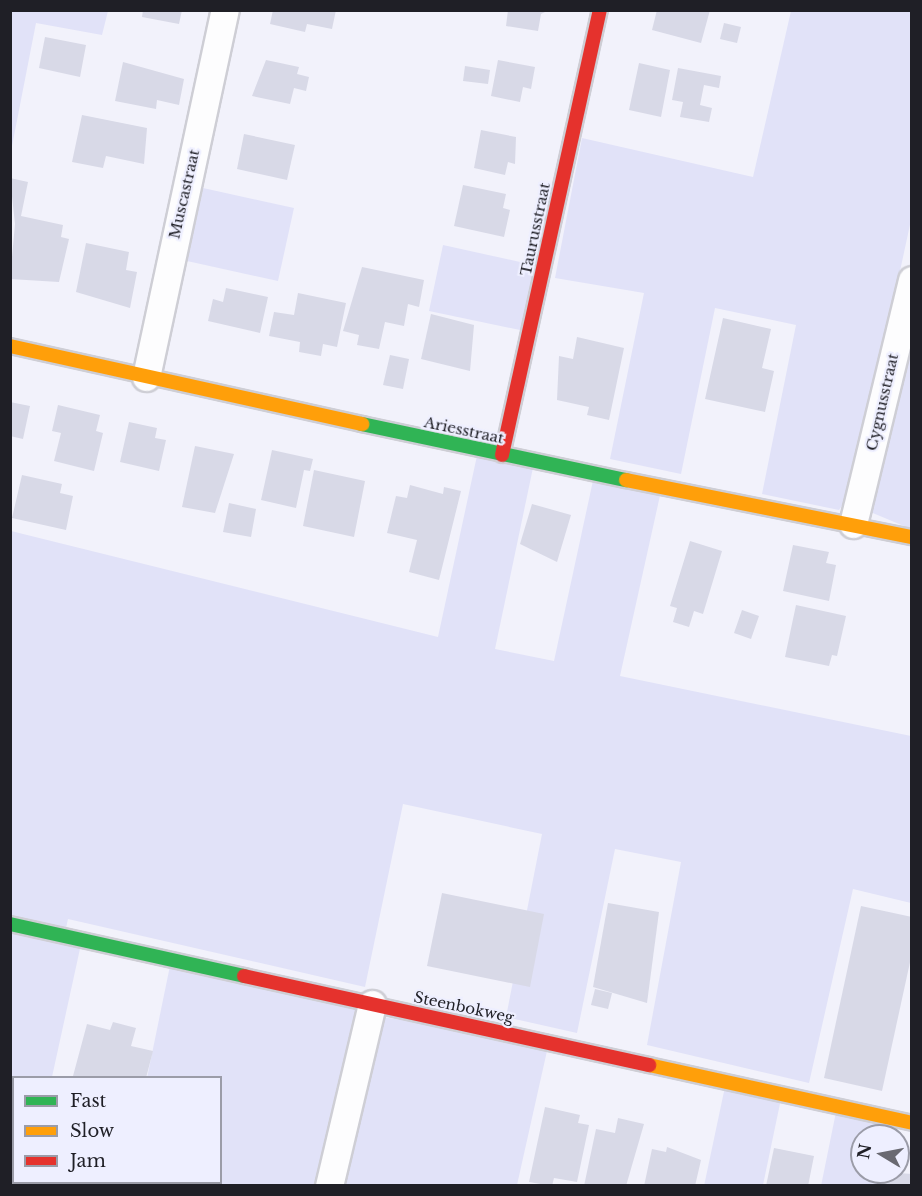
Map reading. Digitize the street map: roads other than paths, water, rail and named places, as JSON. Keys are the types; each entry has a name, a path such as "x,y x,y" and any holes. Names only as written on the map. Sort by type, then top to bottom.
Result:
{"street":[{"name":"Muscastraat","path":"146,377 225,10"},
{"name":"Taurusstraat","path":"502,455 600,10"},
{"name":"Cygnusstraat","path":"853,524 912,280"},
{"name":"Ariesstraat","path":"10,346 502,455 912,537"},
{"name":"Steenbokweg","path":"10,924 912,1122"},
{"path":"329,1185 372,1004"}]}
